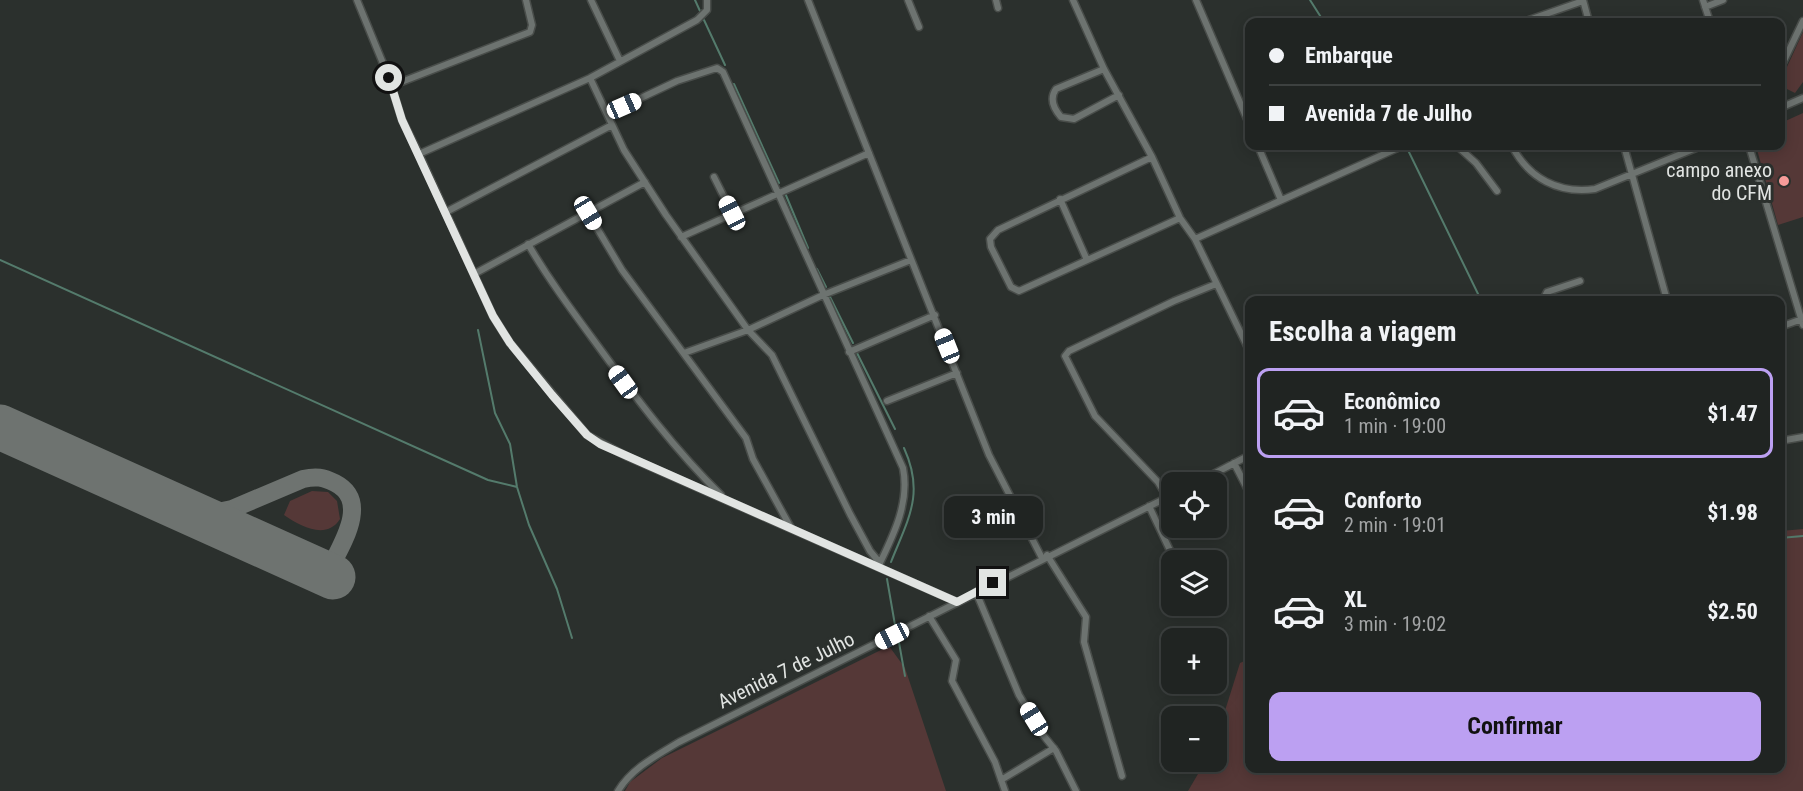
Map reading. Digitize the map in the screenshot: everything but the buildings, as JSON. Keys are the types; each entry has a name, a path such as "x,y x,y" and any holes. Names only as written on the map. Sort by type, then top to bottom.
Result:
{"street":[{"path":"357,0 402,120 493,316 510,343 587,435 638,462 879,565 957,602"},
{"path":"391,86 530,32 532,25 526,0"},
{"path":"591,0 620,61"},
{"path":"419,154 590,78 697,20 706,10 707,0"},
{"path":"808,0 989,455 1044,557 1086,617 1084,642 1122,776"},
{"path":"908,0 919,27"},
{"path":"996,0 998,8"},
{"path":"1073,0 1104,69 1152,157 1180,218 1195,238 1245,342"},
{"path":"1196,0 1245,114"},
{"path":"1534,18 1583,0 1588,18"},
{"path":"1709,18 1704,3 1723,0"},
{"path":"1785,59 1803,21"},
{"path":"607,114 677,81 721,69 894,448 906,482 899,518 879,565"},
{"path":"1104,69 1056,89 1052,99 1057,112 1061,117 1074,119 1119,95"},
{"path":"590,78 612,125 645,182 681,237 748,330 772,355 780,368 850,514 879,565"},
{"path":"1785,106 1803,98"},
{"path":"446,212 612,125"},
{"path":"1260,150 1281,200"},
{"path":"1195,238 1393,150"},
{"path":"1461,150 1476,163 1497,190"},
{"path":"1515,150 1529,169 1551,186 1564,189 1595,189 1692,150"},
{"path":"1625,150 1666,296"},
{"path":"1750,150 1802,321 1785,326"},
{"path":"681,237 869,153"},
{"path":"1152,157 993,233 990,238 991,247 1015,290 1019,291 1180,218"},
{"path":"714,177 732,213"},
{"path":"474,274 645,182"},
{"path":"1060,199 1087,260"},
{"path":"588,213 622,270 746,438 753,459 791,528"},
{"path":"528,244 548,278 623,382 655,423 723,498"},
{"path":"684,353 748,330 823,295 911,260"},
{"path":"1545,296 1547,292 1580,281"},
{"path":"1161,486 1095,416 1065,356 1069,351 1174,301 1216,285"},
{"path":"849,352 935,315"},
{"path":"887,401 957,373"},
{"path":"1785,440 1803,437"},
{"path":"1217,472 1245,458"},
{"path":"1234,463 1245,484"},
{"name":"Avenida 7 de Julho","path":"618,791 632,774 679,742 1161,500"},
{"path":"1149,506 1170,550"},
{"path":"976,592 1019,695 1069,771 1076,791"},
{"path":"929,616 954,654 957,663 952,681 994,762 1005,791"},
{"path":"1001,780 1054,748"}],"shaded area":[{"path":"1803,32 1803,82 1795,93 1785,88 1785,71"},
{"name":"campo anexo do CFM","path":"1803,113 1803,217 1778,225 1757,150 1785,150 1785,121"},
{"path":"312,491 328,492 337,501 340,519 328,529 306,527 284,515 290,501"},
{"path":"1803,529 1803,791 1188,791 1199,772 1227,772 1226,706 1240,663 1245,661 1245,773 1785,773 1785,531"},
{"path":"889,646 905,668 946,791 625,791 630,782 662,758"}],"waterway":[{"path":"695,0 700,11"},
{"path":"1310,0 1321,18"},
{"path":"704,20 725,65"},
{"path":"734,84 779,183"},
{"path":"1408,150 1479,296"},
{"path":"785,193 808,248"},
{"path":"0,260 488,480 517,487"},
{"path":"817,269 826,287"},
{"path":"830,297 853,343"},
{"path":"478,330 495,413 510,444 517,487 529,525 557,589 572,638"},
{"path":"857,353 895,429"},
{"path":"891,562 908,519 914,493 910,464 904,448"},
{"path":"1785,538 1803,536"},
{"path":"887,579 895,625"},
{"path":"898,637 905,676"}],"taxiway":[{"path":"198,516 232,509 303,479 319,478 331,481 346,491 351,502 352,513 345,539 327,574"}],"runway":[{"path":"0,427 333,577"}],"place":[{"name":"campo anexo do CFM","path":"1784,181"}],"route":[{"path":"389,78 402,120 493,316 510,343 587,435 600,444 643,464 957,602 993,583"}]}
